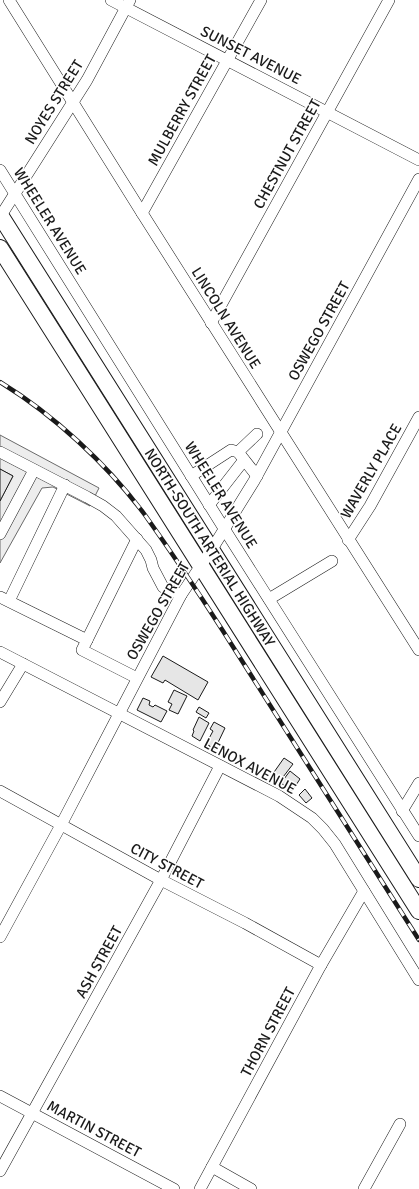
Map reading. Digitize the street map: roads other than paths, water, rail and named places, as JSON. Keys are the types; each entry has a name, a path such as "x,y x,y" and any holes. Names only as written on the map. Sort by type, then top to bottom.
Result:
{"highway":[{"name":"NORTH-SOUTH ARTERIAL HIGHWAY","path":"0,216 419,879"},
{"name":"NORTH-SOUTH ARTERIAL HIGHWAY","path":"0,248 419,910"}],"street":[{"name":"LINCOLN AVENUE","path":"9,0 348,540 419,648"},
{"name":"SUNSET AVENUE","path":"111,0 128,4 227,60 419,160"},
{"name":"MULBERRY STREET","path":"142,213 261,0"},
{"name":"CHESTNUT STREET","path":"211,323 389,0"},
{"name":"NOYES STREET","path":"0,216 87,80 128,4"},
{"name":"WHEELER AVENUE","path":"0,170 419,836"},
{"name":"OSWEGO STREET","path":"0,937 61,825 181,595 212,550 257,476 419,179"},
{"name":"WAVERLY PLACE","path":"348,540 370,506 419,417"},
{"path":"210,505 257,434"},
{"path":"192,476 231,450 241,456 257,476"},
{"path":"0,452 65,485 103,506 116,516 146,550 163,587 181,595"},
{"path":"0,534 34,470"},
{"path":"65,485 4,599 87,640"},
{"path":"137,539 82,650 137,678"},
{"path":"269,599 332,561"},
{"name":"LENOX AVENUE","path":"0,652 279,796 312,818 335,844 419,980"},
{"path":"0,702 23,664"},
{"name":"ASH STREET","path":"0,1171 161,880 220,766"},
{"path":"402,811 419,783"},
{"name":"CITY STREET","path":"0,791 161,880 321,964"},
{"name":"THORN STREET","path":"200,1189 321,964 364,891"},
{"name":"MARTIN STREET","path":"0,1096 174,1189"},
{"path":"364,1189 400,1124"},
{"path":"212,1167 251,1189"}],"railway":[{"path":"0,382 60,425 97,459 145,515 214,616 419,940"}]}
